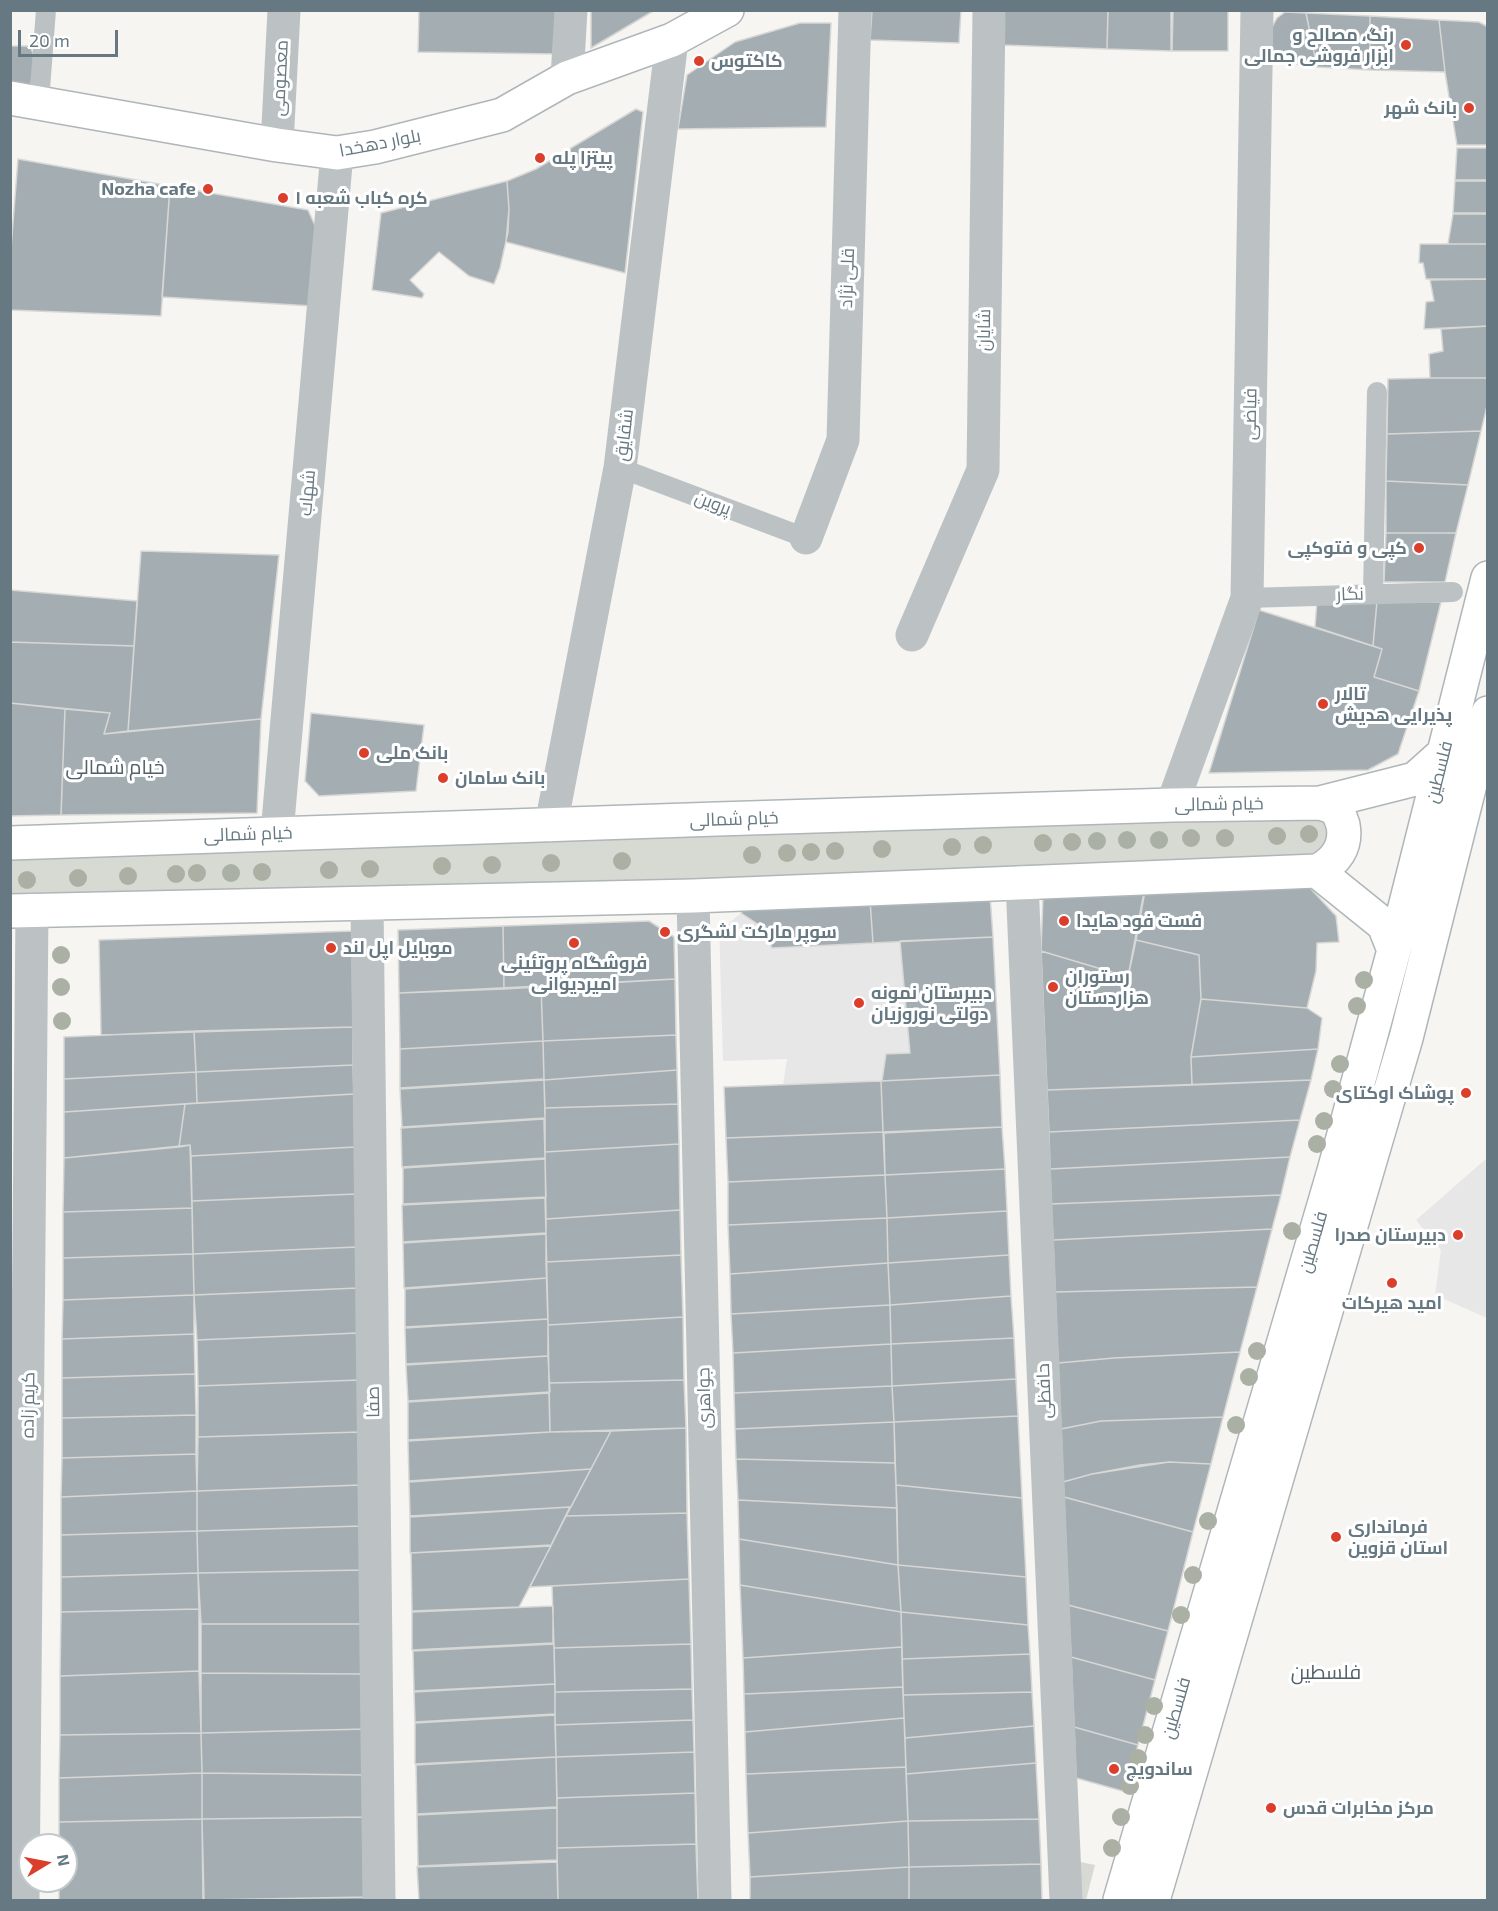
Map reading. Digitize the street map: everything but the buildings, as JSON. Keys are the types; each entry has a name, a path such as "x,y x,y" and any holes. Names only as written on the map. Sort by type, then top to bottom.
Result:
{"main road":[{"name":"بلوار دهخدا","path":"25,100 277,145 337,153 375,147 502,116 567,78 672,40 727,10"},
{"name":"فلسطین","path":"1120,1900 1331,1182 1394,950 1488,578"},
{"name":"فلسطین","path":"1153,1900 1406,1038 1488,713"},
{"name":"خیام شمالی","path":"10,843 1172,805 1320,803 1415,779 1444,753"},
{"path":"22,911 693,896 1317,871 1336,858 1343,844 1343,828 1338,812 1333,807 1320,803"},
{"path":"1317,871 1384,925 1394,950"}],"street":[{"name":"معصومی","path":"277,145 284,10"},
{"path":"567,78 571,10"},
{"name":"قلی نژاد","path":"806,538 843,440 855,10"},
{"name":"شایان","path":"912,635 983,470 989,10"},
{"name":"فیاضی","path":"1172,805 1247,598 1257,10"},
{"name":"شقایق","path":"551,825 620,468 672,40"},
{"name":"شهاب","path":"277,833 337,153"},
{"name":"حافظی","path":"1022,882 1066,1900"},
{"name":"جواهری","path":"693,896 715,1900"},
{"name":"صفا","path":"367,903 380,1900"},
{"name":"کریم زاده","path":"22,911 23,1900"}],"lane":[{"path":"25,100 46,10"},
{"path":"1372,593 1377,392"},
{"name":"پروین","path":"620,468 806,538"},
{"name":"نگار","path":"1247,598 1453,592"}],"shaded area":[{"path":"1320,803 1336,858 11,911 10,843"},
{"name":"دبیرستان نمونه دولتی نوروزیان","path":"741,913 762,927 772,948 993,937 1000,1075 783,1085 787,1059 723,1061 719,924 728,924"},
{"name":"دبیرستان صدرا","path":"1487,1158 1487,1318 1435,1295 1441,1250 1416,1220"},
{"path":"1070,1860 1095,1865 1086,1900 1072,1900"}],"place":[{"name":"رنگ، مصالح و ابزار فروشی جمالی","path":"1406,45"},
{"name":"کاکتوس","path":"699,61"},
{"name":"بانک شهر","path":"1469,108"},
{"name":"پیتزا پله","path":"540,158"},
{"name":"Nozha cafe","path":"208,189"},
{"name":"کره کباب شعبه ۱","path":"283,198"},
{"name":"کپی و فتوکپی","path":"1419,548"},
{"name":"تالار پذیرایی هدیش","path":"1323,704"},
{"name":"بانک ملی","path":"364,753"},
{"name":"بانک سامان","path":"443,778"},
{"name":"فست فود هایدا","path":"1064,921"},
{"name":"سوپر مارکت لشگری","path":"665,932"},
{"name":"فروشگاه پروتئینی امیردیوانی","path":"574,943"},
{"name":"موبایل اپل لند","path":"331,948"},
{"name":"رستوران هزاردستان","path":"1053,987"},
{"name":"دبیرستان نمونه دولتی نوروزیان","path":"859,1003"},
{"name":"پوشاک اوکتای","path":"1466,1093"},
{"name":"دبیرستان صدرا","path":"1458,1235"},
{"name":"امید هیرکات","path":"1392,1283"},
{"name":"فرمانداری استان قزوین","path":"1336,1537"},
{"name":"ساندویچ","path":"1114,1769"},
{"name":"مرکز مخابرات قدس","path":"1271,1808"}],"district":[{"name":"خیام شمالی","path":"115,767"},
{"name":"فلسطین","path":"1326,1672"}]}
